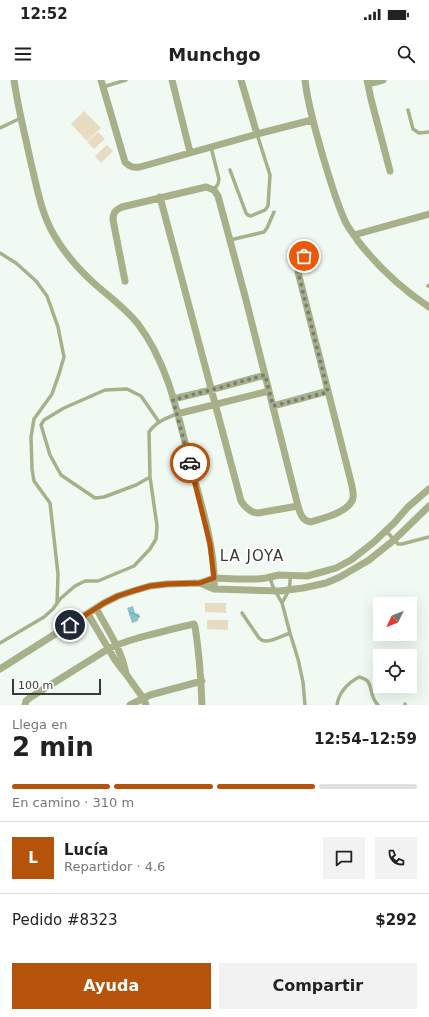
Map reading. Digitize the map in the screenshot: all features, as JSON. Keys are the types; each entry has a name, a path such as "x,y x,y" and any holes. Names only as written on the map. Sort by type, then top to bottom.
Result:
{"street":[{"path":"14,80 38,192 53,234 76,267 127,312 137,323 149,339 158,356 177,414 207,531 210,544 214,589"},
{"path":"172,80 190,152"},
{"path":"241,80 257,134"},
{"path":"305,80 312,120 346,223 368,254 384,271 404,289 425,301 429,307"},
{"path":"383,80 368,82 390,171"},
{"path":"102,84 125,162 132,167 140,168 190,152 312,120"},
{"path":"125,281 113,220 113,215 118,209 206,186 214,190 218,196 230,240 298,506 304,520 311,522 342,510 351,503 353,495 298,272 300,262 304,256"},
{"path":"160,197 241,501 244,506 254,513 298,506"},
{"path":"354,235 429,214"},
{"path":"173,400 265,375"},
{"path":"177,414 269,391"},
{"path":"273,406 328,392"},
{"path":"0,669 96,608 118,596 133,591 150,586 200,583 214,578 258,579 279,575 307,576 336,568 351,560 374,542 408,507 429,489"},
{"path":"200,583 214,589 274,591 289,590 326,583 340,578 369,560 394,540 429,506"},
{"path":"96,608 116,645 125,665 126,674"},
{"path":"88,614 108,649 143,698 146,705"},
{"path":"25,705 26,701 31,697 116,645 194,624 202,681 202,705"},
{"path":"100,634 108,630"},
{"path":"130,705 150,695 202,681"}],"lane":[{"path":"102,84 126,80"},
{"path":"408,110 413,129 419,132 429,132"},
{"path":"0,128 21,118"},
{"path":"230,170 246,213 251,216 265,210 268,206 270,175 257,134"},
{"path":"211,147 219,179 214,190"},
{"path":"230,240 264,232 274,212"},
{"path":"0,253 16,263 36,281 47,296 58,327 64,358 52,394 34,419 31,437 34,481 50,503 58,574 57,604"},
{"path":"150,477 136,485 104,497 95,498 61,475 50,455 41,425 44,420 64,408 105,390 127,389 141,396 159,422"},
{"path":"0,643 44,617 53,609 60,599 75,586 85,581 98,581 134,566 150,549 156,539 158,526 150,477 149,432 163,419 177,414"},
{"path":"386,531 398,544 429,537"},
{"path":"282,603 289,590 291,582 290,575"},
{"path":"272,577 274,591 282,603 298,659 303,682 305,705"},
{"path":"242,613 262,641 270,641 290,633"},
{"path":"337,705 343,690 351,681 359,677 369,682 373,697 378,705"}],"shaded area":[{"path":"84,111 101,128 87,141 71,124"},
{"path":"98,132 105,139 94,149 87,142"},
{"path":"107,145 113,151 101,163 95,156"},
{"path":"205,603 226,603 226,613 205,612"},
{"path":"207,620 228,620 228,630 207,629"}],"water":[{"path":"133,606 135,613 139,614 140,617 138,621 132,623 127,608"}],"way so far":[{"path":"190,463 173,400 265,375 273,406 328,392 298,272 300,262 304,256"}],"district":[{"name":"LA JOYA","path":"252,556"}],"route":[{"path":"70,625 104,603 133,591 150,586 200,583 214,578 210,544 190,463"}]}
